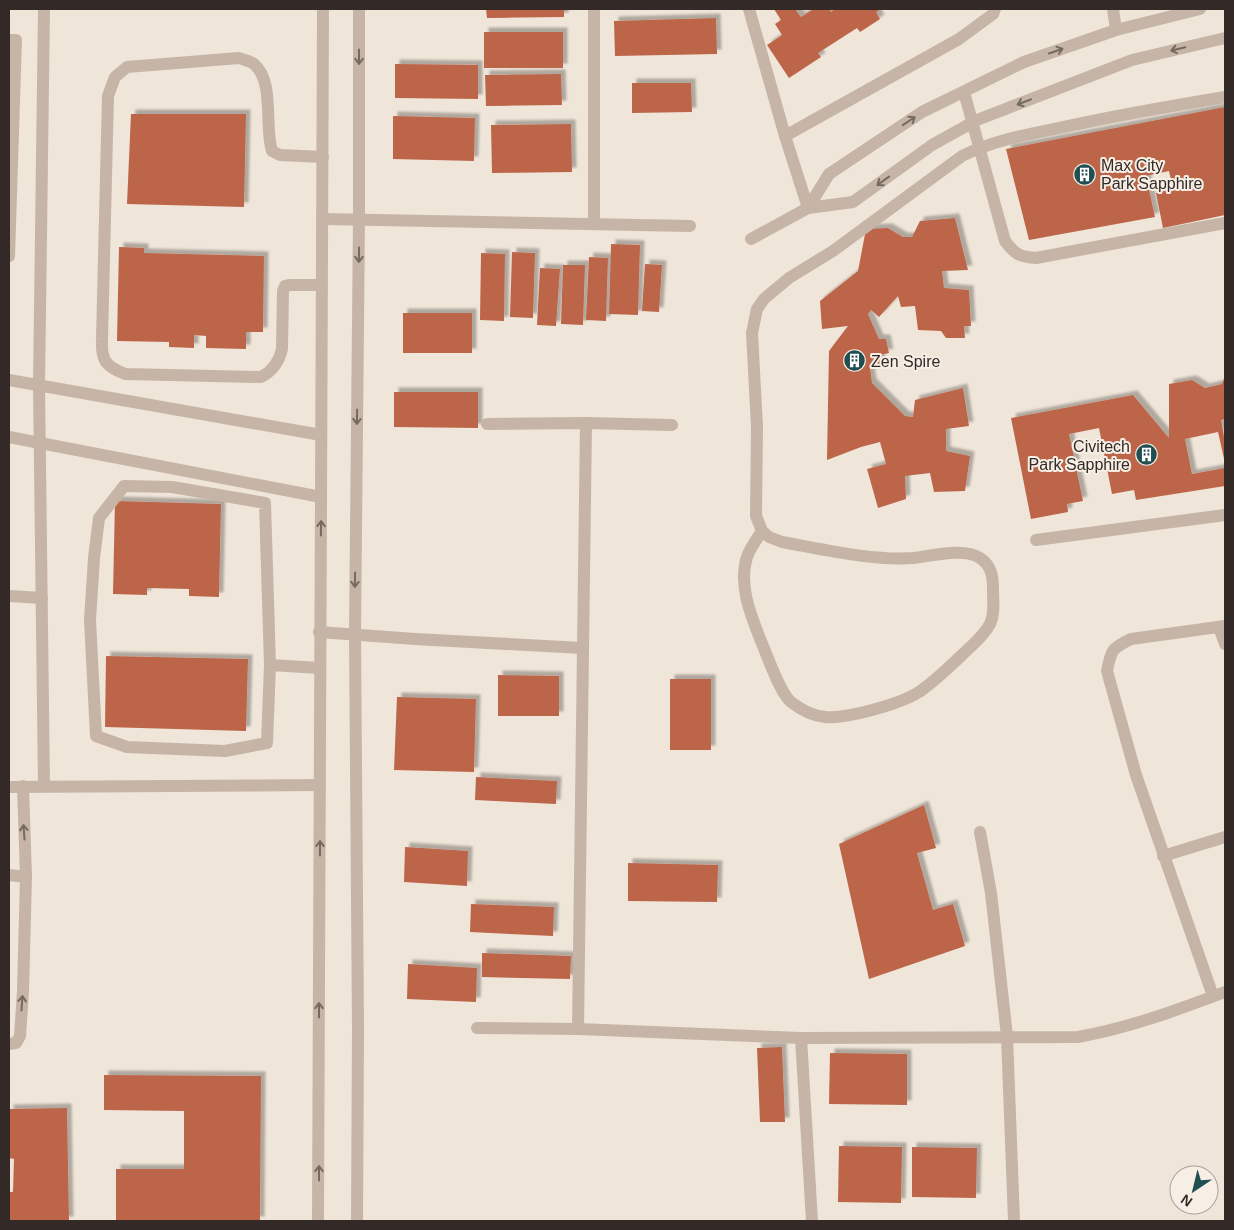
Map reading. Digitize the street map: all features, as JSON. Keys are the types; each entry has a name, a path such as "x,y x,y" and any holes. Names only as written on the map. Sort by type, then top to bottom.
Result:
{"street":[{"path":"44,9 40,385 44,786"},
{"path":"318,1221 323,9"},
{"path":"356,1221 358,1019 355,634 360,219 359,9"},
{"path":"594,9 594,224"},
{"path":"749,9 785,136 808,208"},
{"path":"785,136 959,39 993,14 996,9"},
{"path":"1113,9 1116,30"},
{"path":"808,208 829,174 922,112 1024,62 1116,30 1200,9"},
{"path":"751,239 808,208 853,202 932,145 972,123 1132,60 1225,38"},
{"path":"9,40 16,40 9,256"},
{"path":"322,285 285,286 283,291 282,349 280,357 275,367 261,377 125,374 109,366 103,357 108,96 116,76 127,67 239,58 253,63 262,74 266,86 268,141 272,151 280,155 323,157"},
{"path":"964,92 1005,241 1023,257 1036,258 1225,223"},
{"path":"762,531 748,555 744,569 745,589 752,620 789,701 810,713 825,717 849,716 903,700 920,691 956,661 982,635 990,623 994,608 991,570 980,557 966,552 911,558 885,558 782,542 769,537 762,531 756,516 757,427 752,333 757,310 764,299 789,278 833,251 962,156 979,148 1014,137 1098,119 1225,97"},
{"path":"323,219 690,226"},
{"path":"9,380 321,435"},
{"path":"578,1029 586,422"},
{"path":"487,424 586,422 672,425"},
{"path":"9,437 321,497"},
{"path":"124,486 172,487 265,503 270,665 267,742 225,751 127,747 96,736 90,620 95,550 99,518 124,486"},
{"path":"1036,540 1225,516"},
{"path":"9,596 42,598"},
{"path":"1213,996 1136,775 1108,671 1110,654 1118,645 1131,638 1222,627 1225,644"},
{"path":"319,632 415,640 582,648"},
{"path":"270,665 320,668"},
{"path":"9,786 320,785"},
{"path":"9,1044 16,1043 20,1036 23,990 26,877 23,786"},
{"path":"980,832 991,893 1007,1036 1014,1221"},
{"path":"1163,856 1225,836"},
{"path":"9,875 26,877"},
{"path":"477,1028 578,1029 801,1038 1078,1037 1107,1032 1165,1015 1225,992"},
{"path":"801,1038 812,1221"}],"building":[{"path":"486,9 564,9 564,17 487,18"},
{"path":"774,9 795,9 801,17 811,9 829,9 831,12 835,9 881,9 876,12 880,19 860,32 857,28 818,53 821,57 789,78 767,45 782,35 775,24 781,20"},
{"path":"716,18 717,54 615,56 614,21"},
{"path":"484,32 563,32 563,68 484,68"},
{"path":"395,64 478,65 478,99 395,98"},
{"path":"561,74 562,105 486,106 485,75"},
{"path":"632,83 691,83 692,112 632,113"},
{"name":"Max City Park Sapphire","path":"1225,107 1225,215 1163,228 1156,193 1173,189 1169,171 1146,176 1155,217 1029,240 1006,149"},
{"path":"131,114 246,114 244,207 127,204"},
{"path":"393,116 475,118 474,161 393,159"},
{"path":"571,124 572,172 492,173 491,125"},
{"name":"Zen Spire","path":"955,218 968,270 942,271 944,288 969,290 971,326 964,326 965,338 946,338 941,331 918,330 915,306 901,307 898,296 879,317 871,310 868,314 879,339 886,339 889,353 880,355 881,367 870,368 872,383 905,416 913,417 915,400 963,388 969,426 946,429 946,451 970,456 965,491 934,492 930,473 905,476 906,499 878,508 867,469 886,464 880,442 827,460 829,351 848,326 822,329 820,301 858,271 866,229 888,228 903,237 912,237 920,221"},
{"path":"611,244 640,245 638,315 609,314"},
{"path":"119,247 144,248 144,253 264,256 263,332 246,332 246,349 206,348 206,336 194,335 194,348 169,347 169,342 117,341"},
{"path":"512,252 535,253 533,318 510,317"},
{"path":"481,253 505,254 504,321 480,320"},
{"path":"589,257 608,258 606,321 586,320"},
{"path":"645,264 662,265 659,312 642,311"},
{"path":"563,265 585,265 583,325 561,324"},
{"path":"540,268 560,269 556,326 537,325"},
{"path":"403,313 472,313 472,353 403,353"},
{"name":"Civitech Park Sapphire","path":"1225,376 1225,419 1221,420 1225,442 1225,463 1218,432 1185,439 1192,474 1225,468 1225,486 1136,500 1134,490 1112,494 1099,428 1069,434 1083,501 1067,504 1068,512 1031,519 1011,418 1133,395 1169,438 1169,384 1192,380 1205,388 1222,384"},
{"path":"394,392 478,392 478,428 394,427"},
{"path":"115,501 221,504 219,597 189,596 189,589 147,588 147,595 113,594"},
{"path":"106,656 248,659 246,731 105,727"},
{"path":"498,675 559,676 559,716 498,716"},
{"path":"670,679 711,679 711,750 670,750"},
{"path":"397,697 476,699 474,772 394,770"},
{"path":"476,777 557,781 556,804 475,800"},
{"path":"924,805 936,848 917,853 933,910 953,904 965,946 869,979 839,844"},
{"path":"405,847 468,851 467,886 404,882"},
{"path":"628,863 718,865 717,902 628,901"},
{"path":"471,904 554,907 553,936 470,932"},
{"path":"482,953 571,956 570,979 482,977"},
{"path":"408,964 477,968 476,1002 407,999"},
{"path":"782,1047 785,1122 760,1122 757,1048"},
{"path":"830,1053 907,1054 907,1105 829,1104"},
{"path":"104,1075 261,1076 260,1221 116,1221 116,1169 184,1169 184,1111 104,1110"},
{"path":"67,1108 69,1221 9,1221 9,1192 13,1192 14,1159 9,1158 9,1109"},
{"path":"839,1146 902,1147 901,1203 838,1202"},
{"path":"912,1147 977,1148 976,1198 912,1197"}],"place":[{"name":"Max City Park Sapphire","path":"1085,174"},
{"name":"Zen Spire","path":"855,361"},
{"name":"Civitech Park Sapphire","path":"1146,455"}]}
